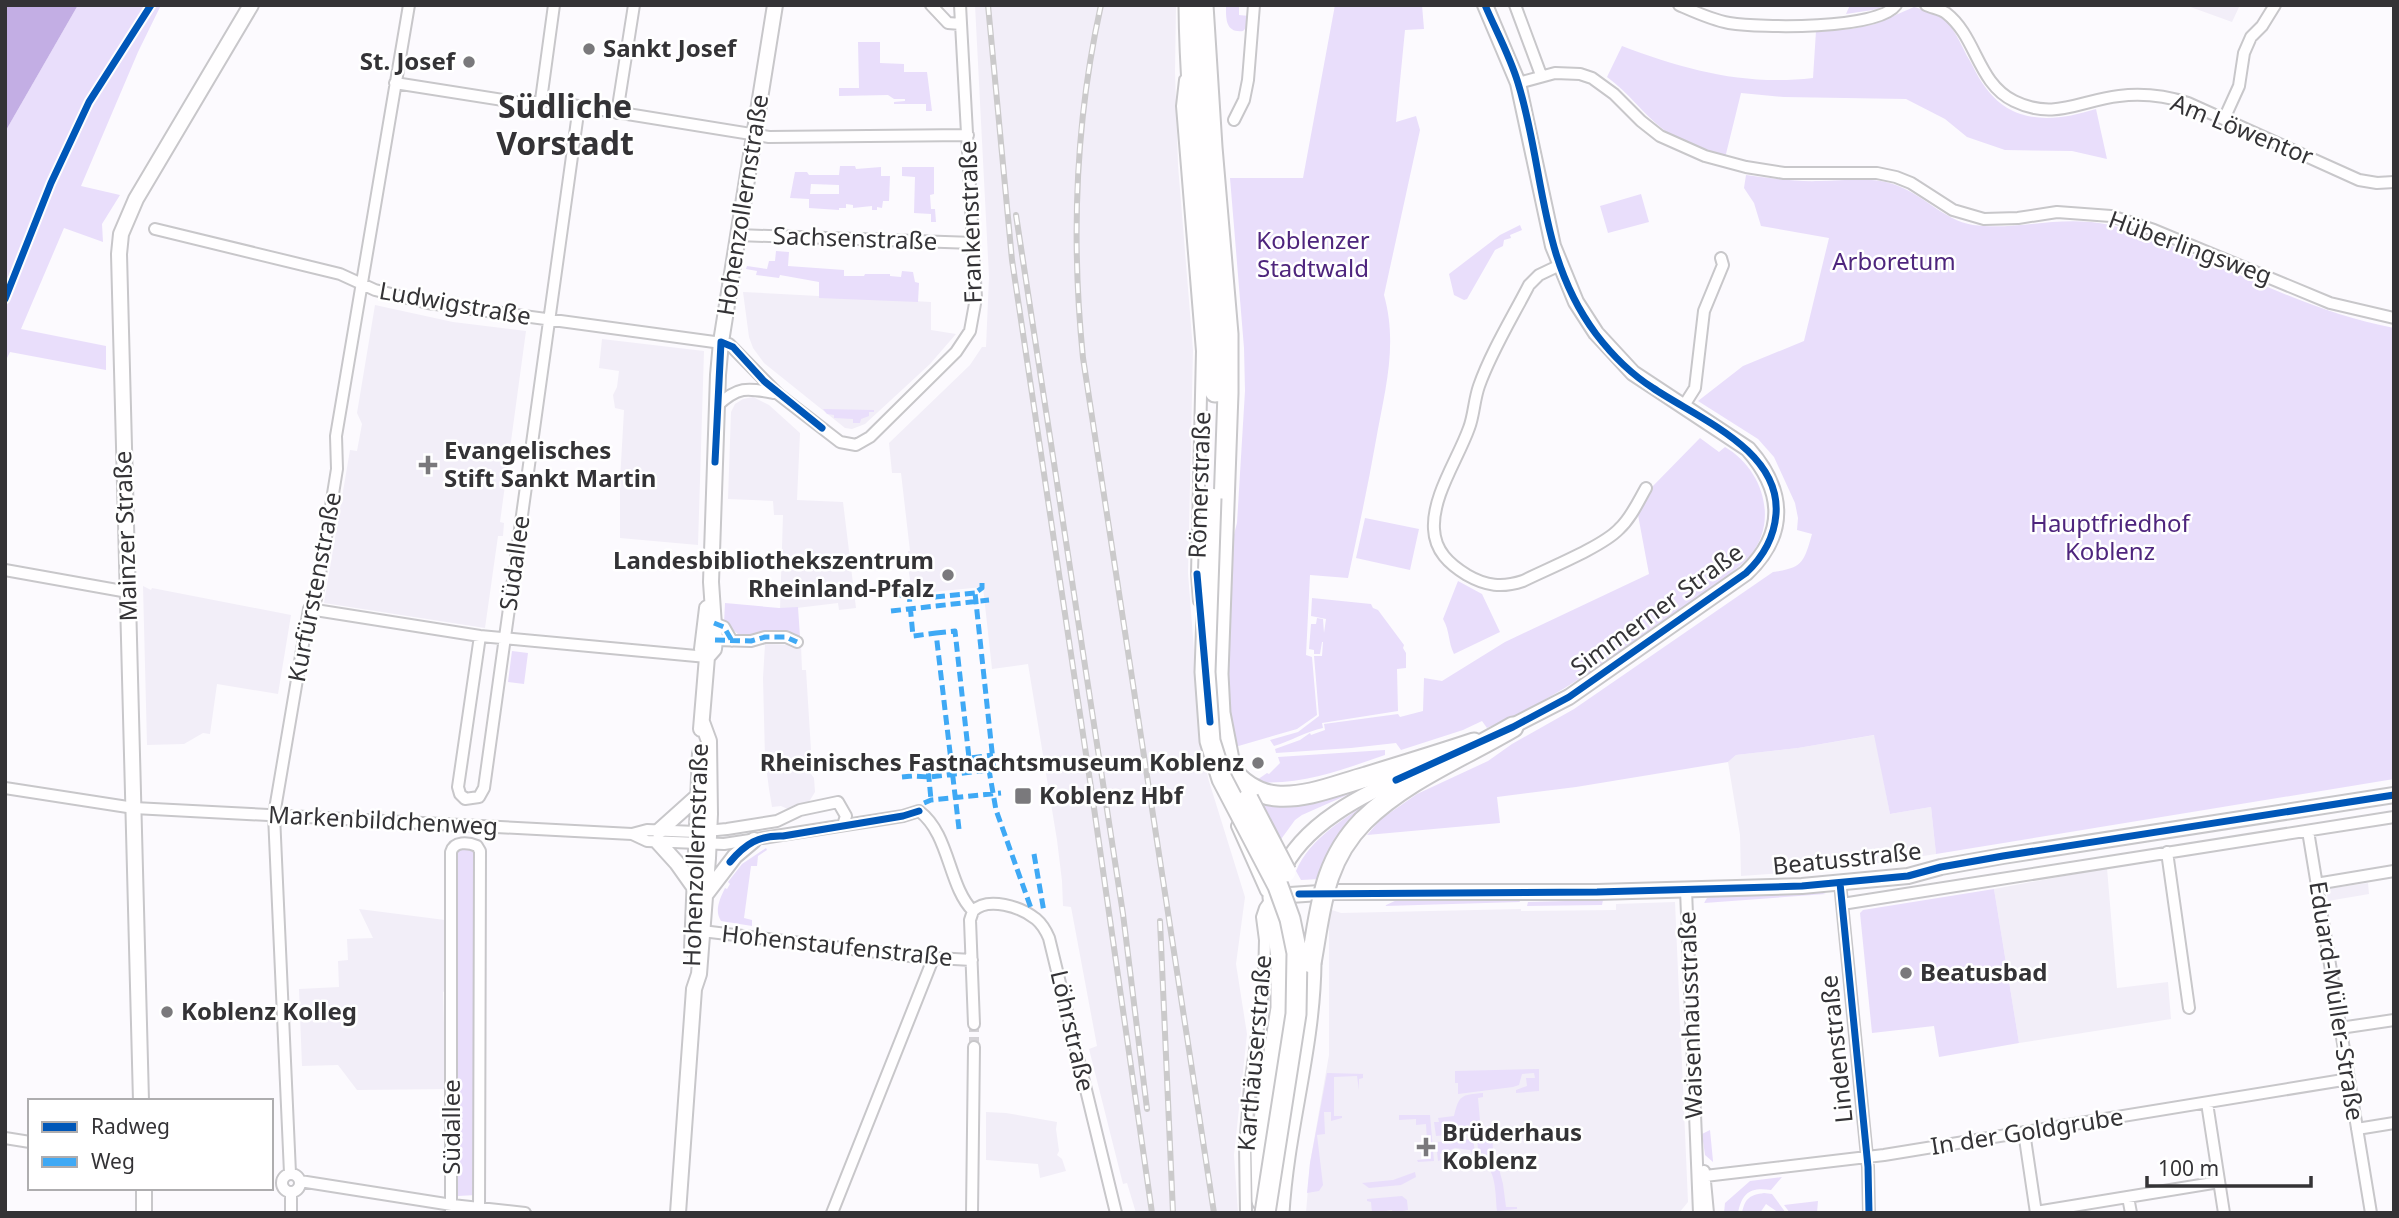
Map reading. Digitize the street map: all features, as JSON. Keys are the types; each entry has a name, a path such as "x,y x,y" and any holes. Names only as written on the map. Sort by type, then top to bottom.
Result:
{"highway":[{"path":"1189,5 1191,60 1222,393 1218,674 1224,739 1234,773 1289,879 1304,921 1311,963"},
{"path":"1203,5 1212,147 1226,295 1205,672 1206,708 1210,741 1222,779 1278,886 1290,919 1297,953 1296,1014 1263,1213"},
{"path":"1279,1213 1286,1143 1307,1033 1311,963 1320,905 1338,854 1363,821 1386,800 1513,727"},
{"path":"1234,773 1256,790 1275,796 1296,796 1474,743"},
{"path":"1263,1213 1261,1150 1281,1008 1282,977 1273,897"}],"street":[{"name":"Mainzer Straße","path":"141,1099 119,291 121,234 136,199 251,5"},
{"name":"Kurfürstenstraße","path":"281,1178 274,815 309,609 316,598 337,469 336,436 408,5"},
{"path":"541,100 554,5"},
{"path":"617,113 634,5"},
{"name":"Hohenzollernstraße","path":"707,657 714,649 715,640 711,582 721,342 775,5"},
{"path":"931,5 948,23 961,24"},
{"name":"Frankenstraße","path":"778,394 840,442 859,444 870,437 956,352 972,326 975,310 974,243 960,5"},
{"path":"1234,120 1244,100 1248,80 1254,5"},
{"name":"Simmerner Straße","path":"1273,897 1282,870 1311,834 1337,811 1396,780 1513,727 1569,697 1728,587 1759,561 1769,545 1775,527 1777,510 1771,482 1762,465 1748,449 1633,373 1613,354 1581,310 1553,246 1518,83 1485,5"},
{"path":"1515,5 1541,75"},
{"path":"1679,5 1704,11 1729,23 1791,26 1853,22 1882,17 1896,5"},
{"name":"Am Löwentor","path":"1926,5 1945,12 1962,29 1985,75 1997,90 2012,101 2050,110 2069,109 2116,96 2169,97 2188,103 2359,180 2394,182"},
{"path":"2224,119 2239,86 2244,53 2250,37 2262,26 2275,5"},
{"name":"Römerstraße","path":"1191,60 1182,106 1202,351 1197,574 1208,708 1219,778 1257,872 1266,891 1273,897"},
{"name":"Hüberlingsweg","path":"1518,83 1541,75 1580,74 1592,78 1614,94 1660,136 1705,156 1746,167 1784,173 1877,173 1896,177 1911,183 1953,210 1984,219 2018,218 2057,212 2111,216 2174,237 2330,303 2394,318"},
{"path":"395,83 528,104 541,100 754,136 968,135"},
{"name":"Südallee","path":"480,636 458,787 460,794 466,799 479,797 484,788 579,106"},
{"name":"Ludwigstraße","path":"155,229 340,274 361,285 396,296 448,307 721,342"},
{"name":"Sachsenstraße","path":"737,235 974,243"},
{"path":"1683,407 1695,388 1704,311 1723,265 1721,258"},
{"path":"1560,265 1532,281 1480,383 1470,427 1446,479 1436,510 1436,543 1446,559 1472,578 1496,586 1509,585 1523,581 1601,542 1617,531 1646,488"},
{"path":"721,342 733,347 778,394"},
{"path":"717,406 733,393 744,389 778,394"},
{"path":"5,570 128,592"},
{"name":"Hohenzollernstraße","path":"703,838 698,796 707,657 702,649 702,640 711,582"},
{"path":"309,609 480,636 707,657"},
{"path":"714,623 724,627 732,640"},
{"path":"715,640 751,641 765,637 786,637 797,642"},
{"name":"Hohenzollernstraße","path":"694,989 691,975 700,892 709,741 702,722"},
{"name":"Markenbildchenweg","path":"5,788 134,808 632,834 642,840 658,836 754,840 903,816 919,811 936,830 965,900 973,911"},
{"name":"Beatusstraße","path":"1273,897 1299,894 1686,890 1840,883 1908,876 2003,856 2394,795"},
{"path":"698,796 658,836 700,892 754,840"},
{"name":"Markenbildchenweg","path":"703,838 777,821 800,810 838,802 846,816 843,825"},
{"name":"Beatusstraße","path":"1842,904 2394,817"},
{"name":"Eduard-Müller-Straße","path":"2308,831 2371,1213"},
{"name":"Südallee","path":"452,1209 451,852 457,844 465,844 477,846 480,851 479,1210"},
{"path":"2167,852 2189,1008"},
{"path":"1295,853 1292,874 1299,894"},
{"path":"2003,856 2007,877"},
{"path":"2316,884 2394,871"},
{"name":"Lindenstraße","path":"1840,883 1867,1158 1869,1213"},
{"name":"Waisenhausstraße","path":"1686,890 1696,1141 1708,1213"},
{"name":"Hohenzollernstraße","path":"678,1213 694,989 699,974 702,931 700,892"},
{"name":"Karthäuserstraße","path":"1246,1213 1245,1145 1264,984 1265,940 1262,917 1273,897"},
{"name":"Löhrstraße","path":"973,911 984,904 1010,906 1034,917 1052,945 1116,1213"},
{"path":"973,911 970,920 974,1024"},
{"name":"Hohenstaufenstraße","path":"702,931 933,959 972,960"},
{"path":"832,1213 933,959"},
{"path":"2340,1028 2394,1020"},
{"path":"972,1213 974,1047"},
{"name":"In der Goldgrube","path":"1701,1180 1867,1158 2348,1079"},
{"path":"2207,1103 2224,1213"},
{"path":"2357,1129 2394,1123"},
{"path":"2024,1132 2036,1213 2219,1182"},
{"path":"5,1138 28,1142"},
{"path":"296,1174 300,1181 298,1189 291,1192 284,1189 281,1178 296,1174"},
{"name":"Waisenhausstraße","path":"1699,1213 1701,1180"},
{"path":"300,1181 452,1209 525,1213"},
{"path":"144,1190 145,1213"},
{"path":"291,1192 291,1213"},
{"path":"2128,1197 2130,1213"}],"shaded area":[{"path":"5,5 78,5 5,132"},
{"path":"975,5 1176,5 1178,165 1193,350 1188,573 1199,715 1208,778 1245,897 1236,964 1247,1034 1234,1155 1238,1213 1136,1213 1127,1183 1123,1184 1089,1049 1097,1046 1071,907 1063,906 1057,840 1028,664 992,669 983,587 912,594 901,473 892,473 889,443 970,365 982,347 986,347 989,277"},
{"path":"2185,5 2240,5 2232,22"},
{"path":"743,292 931,302 931,330 956,334 930,364 865,424 852,429 845,428 764,363 749,337"},
{"name":"Evangelisches Stift Sankt Martin","path":"375,305 453,322 526,331 500,522 504,523 503,536 498,536 485,628 324,603 350,450 357,451 362,424 357,413"},
{"path":"602,339 704,351 698,545 620,538 624,410 615,408 613,395 619,371 599,368"},
{"path":"753,397 769,405 800,433 797,500 843,502 856,608 839,610 838,603 780,610 783,515 774,515 773,501 728,499 731,412 735,404"},
{"path":"143,586 151,590 152,588 291,615 278,694 217,684 210,734 203,733 184,744 147,745"},
{"path":"765,644 801,645 802,670 806,670 811,750 806,751 806,767 814,778 815,792 807,805 790,810 781,806 772,807 769,789 765,758"},
{"path":"1875,735 1890,814 1931,807 1936,854 1840,869 1741,876 1740,835 1728,762 1736,755"},
{"path":"2107,868 2117,988 2168,982 2171,1019 2019,1043 1994,889"},
{"path":"2368,883 2369,894 2328,901 2326,889"},
{"path":"1675,902 1688,1202 1679,1213 1306,1213 1310,1163 1329,1055 1329,909 1341,913 1616,910 1616,904"},
{"path":"359,909 445,920 443,992 446,1089 357,1090 338,1065 302,1066 299,989 339,987 338,961 348,960 347,939 373,938"},
{"path":"986,1112 1057,1122 1057,1155 1062,1159 1066,1171 1040,1178 1038,1164 986,1160"}],"green space":[{"path":"78,5 161,5 81,186 120,195 102,224 103,242 64,228 21,329 106,346 106,370 10,352 5,362 5,132"},
{"path":"1226,5 1239,5 1239,15 1249,16 1247,27 1243,31 1230,27"},
{"name":"Koblenzer Stadtwald","path":"1335,5 1422,5 1424,29 1405,30 1396,122 1416,116 1420,130 1384,295 1390,332 1389,367 1348,578 1310,575 1306,655 1312,657 1317,715 1297,729 1235,747 1228,697 1227,645 1232,542 1237,523 1245,391 1230,178 1303,178"},
{"path":"1850,5 1883,5 1879,9 1846,14"},
{"path":"1914,7 1937,15 1948,23 1983,84 1994,98 2007,107 2020,114 2049,118 2096,109 2107,159 2072,151 2005,150 1967,137 1945,119 1906,99 1784,97 1741,93 1725,158 1671,135 1607,77 1622,46 1692,69 1739,78 1813,78 1816,31 1851,29 1875,24"},
{"path":"858,42 880,42 880,63 904,64 904,72 927,72 932,111 926,111 926,104 894,104 905,99 894,99 888,95 839,96 839,88 859,88"},
{"path":"840,166 855,166 856,169 881,167 881,176 890,176 889,201 883,201 882,208 877,207 877,210 872,210 872,206 853,208 853,205 846,204 846,208 839,210 809,208 809,199 790,198 795,172 839,175","holes":["811,184 839,185 839,194 810,194"]},
{"path":"902,167 934,167 934,194 930,195 936,222 931,222 931,214 914,213 915,177 902,176"},
{"name":"Hauptfriedhof Koblenz","path":"1746,175 1801,181 1884,182 1904,188 1952,218 1973,225 2007,226 2074,221 2110,225 2163,243 2317,307 2394,328 2394,779 1936,854 1931,807 1890,814 1874,735 1736,755 1728,762 1576,787 1497,797 1500,823 1367,835 1381,819 1417,794 1488,761 1512,744 1574,709 1773,572 1796,566 1804,557 1812,534 1797,530 1795,503 1774,457 1758,439 1698,401 1743,366 1804,341 1829,238 1761,226 1754,203 1744,188"},
{"path":"1641,194 1649,222 1608,233 1600,206"},
{"path":"1520,225 1522,230 1510,235 1511,238 1504,240 1503,246 1495,250 1467,299 1454,295 1449,274 1500,235"},
{"path":"776,251 789,252 788,266 844,270 844,276 890,274 901,277 902,271 913,272 915,282 919,283 918,302 819,298 819,282 780,275 779,278 756,275 757,271 746,269 747,266 767,269 769,261 775,261"},
{"path":"823,409 874,412 869,412 869,416 861,419 860,423 853,423 853,419 834,418 834,415 827,414"},
{"path":"1700,438 1719,452 1725,447 1738,457 1749,468 1763,497 1764,527 1759,542 1750,556 1729,575 1581,678 1487,728 1482,721 1401,750 1396,743 1276,753 1275,749 1300,740 1310,733 1311,735 1325,730 1324,724 1398,714 1400,717 1423,711 1424,678 1442,681 1505,642 1649,574 1638,515 1651,488"},
{"path":"1365,518 1419,529 1410,570 1356,558"},
{"path":"1458,581 1482,594 1500,632 1454,654 1443,619"},
{"path":"1312,598 1371,604 1378,610 1404,645 1406,653 1406,668 1397,669 1398,711 1322,723 1323,728 1274,746 1270,740 1298,732 1319,716 1314,656 1322,656 1323,642 1320,654 1314,654 1314,650 1309,649 1311,624 1316,624 1317,618 1323,619 1324,633 1326,619 1311,616"},
{"path":"725,603 798,607 800,637 742,636 724,623"},
{"path":"512,651 528,653 524,684 508,682"},
{"path":"1385,750 1385,755 1321,776 1288,782 1254,782 1269,774 1280,763 1278,757"},
{"path":"1372,784 1302,815 1279,842 1255,798"},
{"path":"1374,799 1320,879 1301,880 1296,871 1310,848 1329,830"},
{"path":"766,848 767,850 758,856 757,866 751,866 744,918 752,920 752,926 721,921 718,904 725,888 730,884 728,882 742,864"},
{"path":"457,849 474,849 476,1195 458,1196"},
{"path":"1994,889 2019,1043 1939,1057 1934,1026 1872,1033 1860,913 1863,910"},
{"path":"1816,891 1826,894 1704,903 1707,898 1713,896"},
{"path":"1518,898 1520,902 1384,906 1397,900"},
{"path":"1603,900 1602,905 1527,906 1528,902"},
{"path":"1539,1069 1539,1091 1516,1093 1516,1090 1527,1086 1526,1078 1535,1078 1534,1073 1522,1074 1519,1085 1513,1087 1458,1094 1458,1083 1455,1083 1455,1071"},
{"path":"1327,1073 1366,1074 1359,1079 1359,1090 1357,1076 1334,1077 1334,1116 1342,1118 1331,1121 1331,1112 1324,1112 1325,1134 1317,1135 1323,1185 1319,1191 1307,1193 1310,1163"},
{"path":"1483,1093 1483,1097 1478,1098 1481,1132 1436,1136 1434,1122 1439,1122 1438,1118 1454,1116 1462,1097"},
{"path":"1399,1115 1430,1115 1434,1161 1417,1160 1428,1159 1426,1124 1416,1125 1416,1119 1399,1120"},
{"path":"1710,1130 1713,1162 1705,1155 1702,1134"},
{"path":"1492,1137 1494,1161 1497,1161 1503,1184 1506,1207 1517,1209 1497,1211 1492,1175 1485,1163 1479,1159 1477,1139"},
{"path":"1473,1139 1476,1159 1470,1150 1455,1148 1440,1154 1441,1160 1438,1161 1436,1142"},
{"path":"1415,1172 1416,1177 1401,1185 1369,1188 1362,1183 1393,1180"},
{"path":"1782,1177 1771,1190 1758,1189 1748,1192 1738,1213 1724,1213 1725,1203 1750,1181"},
{"path":"1764,1193 1772,1194 1786,1213 1779,1213 1766,1204 1760,1213 1742,1213 1749,1198"},
{"path":"1402,1196 1407,1200 1408,1210 1403,1213 1393,1213 1392,1210 1372,1213 1371,1202 1367,1201 1367,1199"},
{"path":"1818,1201 1817,1213 1790,1213 1784,1205"}],"tunnel":[{"path":"974,1024 974,1047"}],"railway":[{"path":"988,5 1012,260 1152,1213"},
{"path":"1101,5 1086,93 1078,181 1077,269 1083,358 1214,1213"},
{"path":"1016,215 1123,914 1147,1109"},
{"path":"1160,921 1173,1213"}],"marked path":[{"path":"982,583 982,588 975,593 994,770 989,770 996,810 1032,911"},
{"path":"935,597 975,593"},
{"path":"892,596 909,594 913,636 936,633 959,829"},
{"path":"891,611 989,600"},
{"path":"714,623 724,627 732,641"},
{"path":"936,633 955,631 969,758 993,755"},
{"path":"715,640 751,641 765,637 786,637 797,642"},
{"path":"927,757 931,800"},
{"path":"902,777 929,777 989,770"},
{"path":"924,803 1001,793"},
{"path":"1034,854 1044,912"}],"cycle path":[{"path":"5,299 51,183 89,102 151,5"},
{"path":"1396,780 1513,727 1569,697 1746,573 1767,547 1776,514 1774,491 1765,472 1751,454 1713,424 1653,388 1630,370 1602,342 1577,304 1553,243 1518,83 1485,5"},
{"path":"715,462 721,342 733,347 764,381 822,428"},
{"path":"1197,574 1210,722"},
{"path":"1299,894 1597,892 1802,886 1908,876 2003,856 2394,795"},
{"path":"730,862 741,850 767,837 903,816 919,811"},
{"path":"1840,883 1868,1167 1869,1213"}],"place":[{"name":"Sankt Josef","path":"589,49"},
{"name":"St. Josef","path":"469,62"},
{"name":"Evangelisches Stift Sankt Martin","path":"428,465"},
{"name":"Landesbibliothekszentrum Rheinland-Pfalz","path":"948,575"},
{"name":"Rheinisches Fastnachtsmuseum Koblenz","path":"1258,763"},
{"name":"Koblenz Hbf","path":"1023,796"},
{"name":"Beatusbad","path":"1906,973"},
{"name":"Koblenz Kolleg","path":"167,1012"},
{"name":"Brüderhaus Koblenz","path":"1426,1147"}],"district":[{"name":"Südliche Vorstadt","path":"565,126"}],"park label":[{"name":"Arboretum","path":"1894,262"}]}
